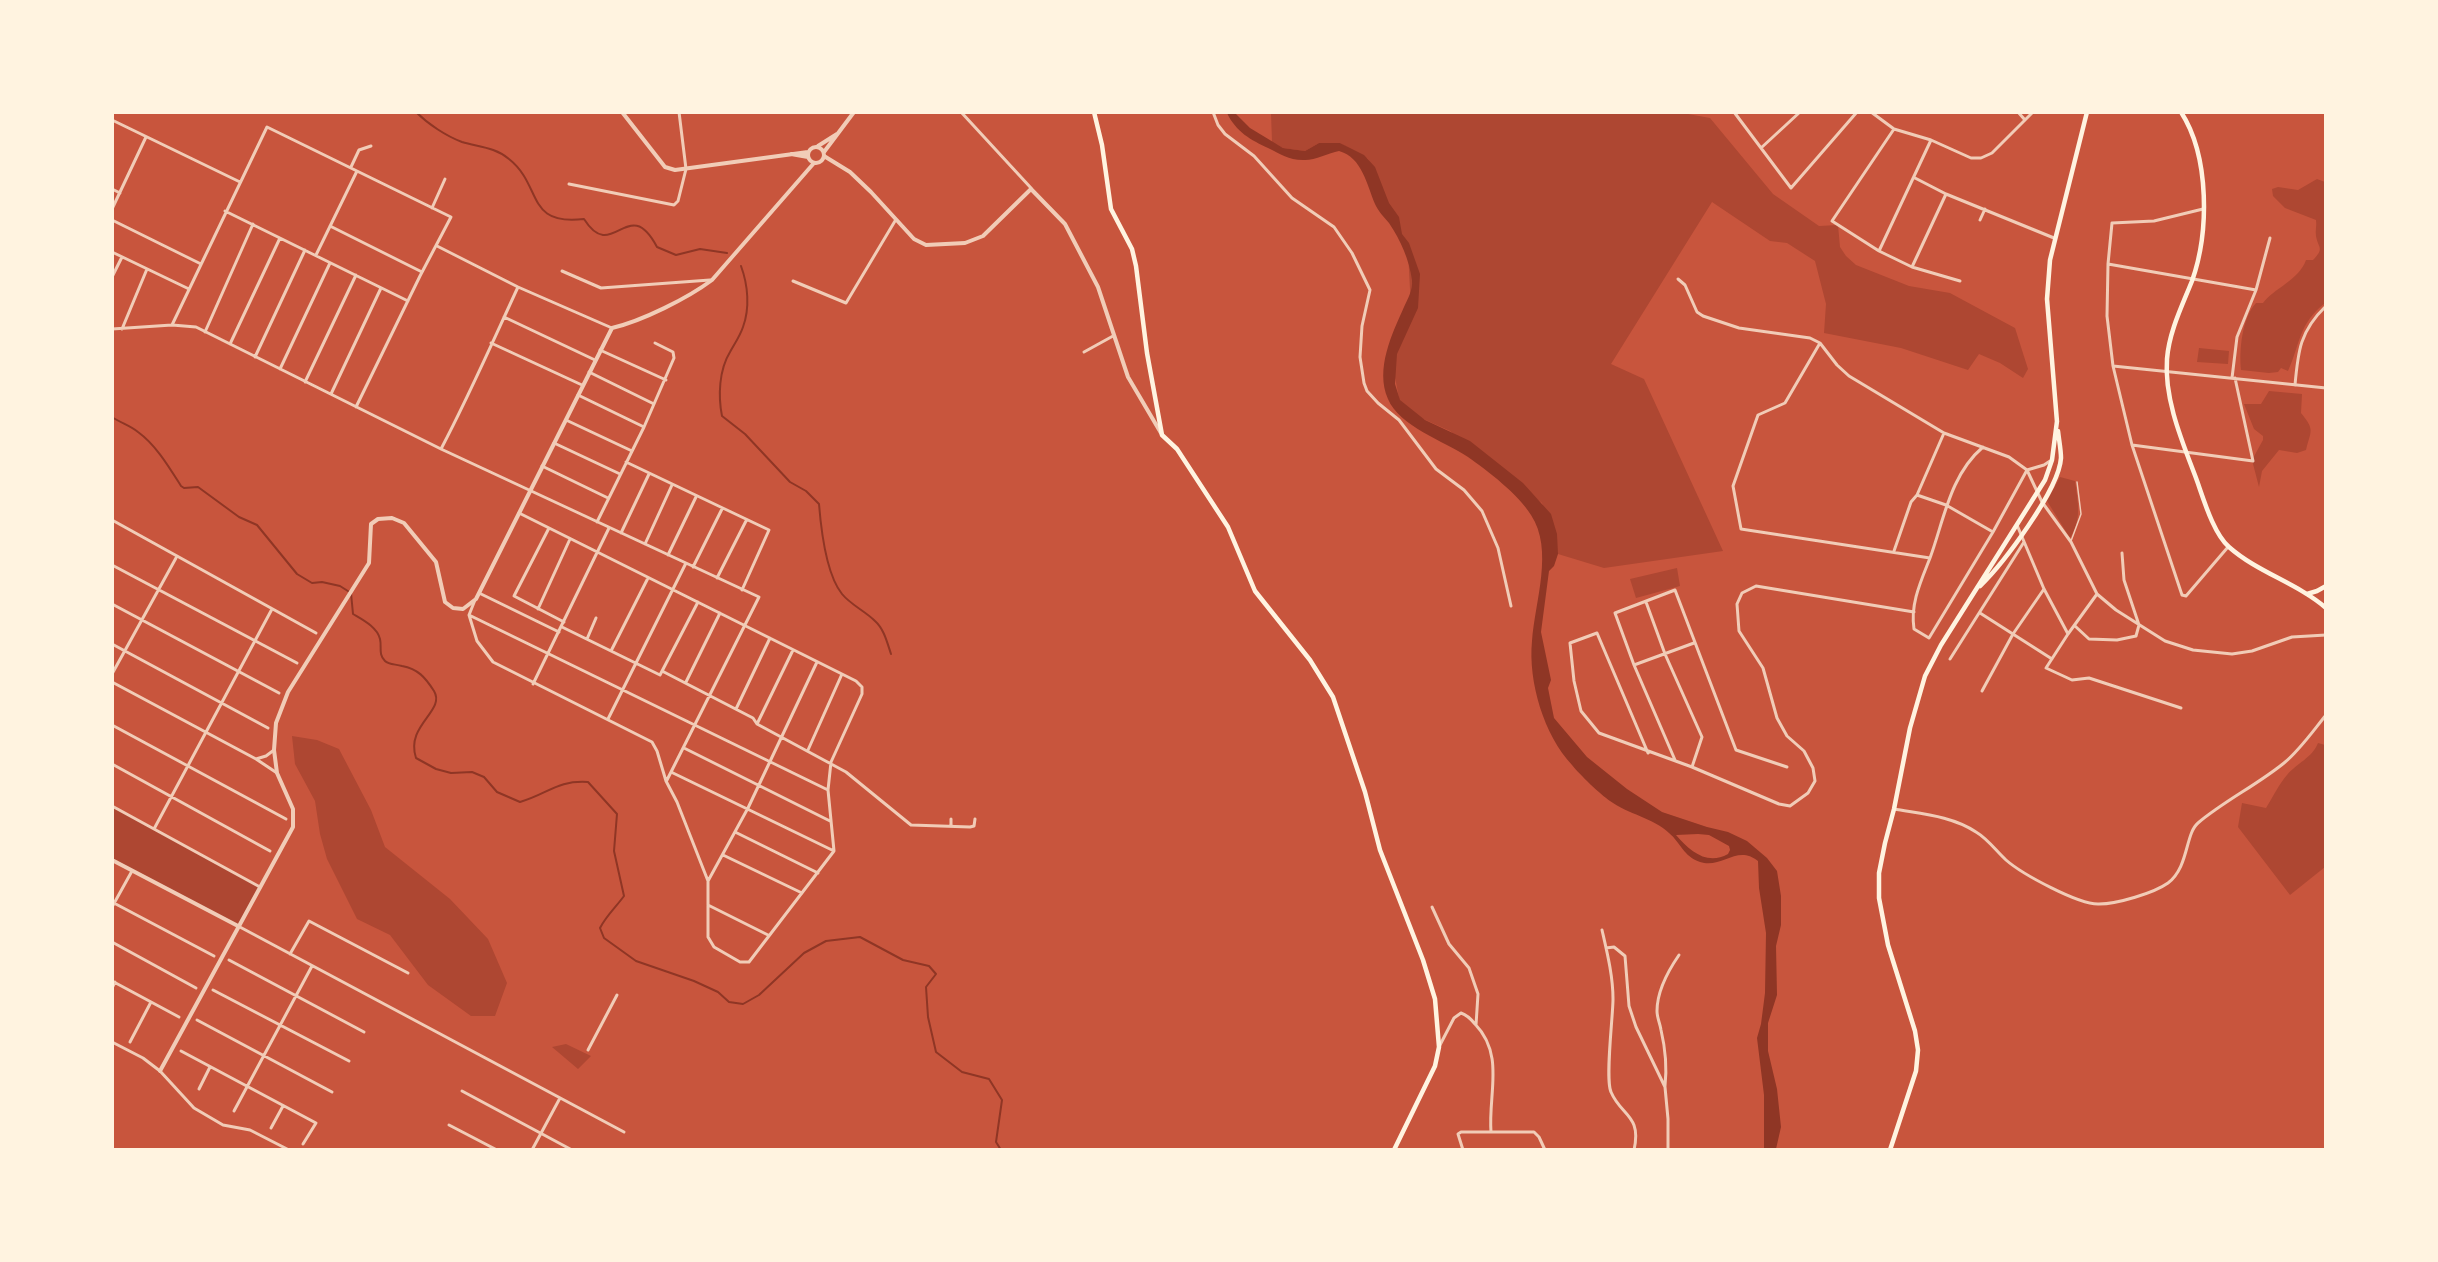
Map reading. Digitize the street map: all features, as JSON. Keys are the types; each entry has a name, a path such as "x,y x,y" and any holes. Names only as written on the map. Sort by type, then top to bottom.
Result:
{"main road":[{"path":"1094,112 1102,146 1111,209 1132,249 1136,266 1147,353 1162,435 1177,449 1228,527 1255,591 1310,660 1333,697 1362,782 1380,850 1423,960 1435,999 1439,1047 1435,1066 1394,1149"},
{"path":"1975,591 2022,534 2056,476 2061,459 2047,299 2054,238 2088,112"},
{"path":"2181,112 2196,149 2203,209 2203,234 2192,279 2172,334 2167,371 2170,397 2205,504 2228,547 2307,594 2325,608"},
{"path":"1890,1149 1916,1071 1918,1050 1915,1031 1888,945 1879,898 1884,843 1894,809 1910,728 1925,676 1941,645 2038,492 2052,460 2057,421"},
{"path":"2307,594 2325,586"}],"street":[{"path":"622,112 665,167 675,170 791,154 808,156 814,163"},
{"path":"569,184 670,206 678,201 686,169 679,112"},
{"path":"437,246 518,287 612,328 622,325 698,291 712,280 814,163 823,156 854,112"},
{"path":"961,112 1065,224 1098,287 1113,336 1134,390 1162,435"},
{"path":"1213,112 1218,125 1225,134 1254,156 1292,198 1334,227 1352,253 1370,290 1362,326 1360,357 1367,391 1399,420 1436,469 1464,490 1482,511 1498,548 1511,606"},
{"path":"1734,112 1791,188 1857,112"},
{"path":"1761,148 1800,112"},
{"path":"1871,112 1894,129 1932,140 1971,158 1981,158 1992,153 2032,112"},
{"path":"2018,112 2025,120"},
{"path":"112,120 240,182"},
{"path":"172,326 267,127 451,217 356,407"},
{"path":"1894,129 1832,221 1879,251 1912,267 1960,281"},
{"path":"801,179 812,147 818,147 840,132"},
{"path":"112,209 146,137"},
{"path":"1879,251 1932,140"},
{"path":"351,167 359,150 371,146"},
{"path":"818,147 823,156 850,172 871,192 914,239 926,245 965,243 983,236 1031,189"},
{"path":"316,256 357,171"},
{"path":"1915,178 1946,194 2054,238"},
{"path":"432,208 445,179"},
{"path":"112,189 120,193"},
{"path":"1912,267 1946,194"},
{"path":"1980,220 1984,209"},
{"path":"2203,209 2154,221 2112,223 2107,316 2113,366 2132,445 2182,595 2186,596 2228,547"},
{"path":"225,211 408,301"},
{"path":"112,220 201,264"},
{"path":"793,281 846,303 896,221"},
{"path":"205,332 253,224"},
{"path":"330,226 422,272"},
{"path":"230,344 280,238"},
{"path":"2132,445 2253,461 2234,378 2239,331 2256,290 2270,238"},
{"path":"255,357 305,250"},
{"path":"112,252 189,290"},
{"path":"112,278 122,257"},
{"path":"280,369 330,262"},
{"path":"2108,264 2256,290"},
{"path":"122,329 147,269"},
{"path":"562,271 602,288 712,280"},
{"path":"305,382 356,275"},
{"path":"1678,279 1685,285 1697,312 1703,316 1739,328 1804,336 1820,343 1837,365 1850,376 1944,433 2009,458 2027,470 2042,502 2071,542 2097,594 2165,641 2193,650 2226,653 2252,651 2292,637 2325,635"},
{"path":"441,449 518,287"},
{"path":"331,394 381,288"},
{"path":"2295,385 2302,340 2312,320 2325,306"},
{"path":"504,317 595,360"},
{"path":"112,329 195,327 441,449 759,597 666,782"},
{"path":"519,513 856,681 862,687 862,694 831,762 828,790 834,851 749,962 740,962 714,947 708,937 708,881 677,802 666,782 652,742 493,662 477,642 469,615 479,592 612,328"},
{"path":"1084,352 1113,336"},
{"path":"491,343 582,386"},
{"path":"597,522 644,428 674,358 673,351 655,343"},
{"path":"1820,343 1785,403 1758,415 1733,486 1741,529 1930,558"},
{"path":"600,350 666,380"},
{"path":"2113,366 2325,388"},
{"path":"589,372 654,404"},
{"path":"578,394 644,428"},
{"path":"566,419 632,451"},
{"path":"1894,551 1911,502 1917,495 1944,433"},
{"path":"554,443 620,474"},
{"path":"1983,447 1966,466 1946,505 1930,558 1919,582 1914,629 1929,638 1993,532 2027,470 2052,460"},
{"path":"626,462 769,530 742,590"},
{"path":"542,466 609,498"},
{"path":"621,533 649,474"},
{"path":"645,544 672,485"},
{"path":"1917,495 1946,505 1993,532"},
{"path":"668,555 696,496"},
{"path":"693,567 722,509"},
{"path":"159,1071 293,827 293,809 277,773 274,750 276,723 288,692 369,563 371,524 378,519 392,518 404,523 436,562 445,602 453,608 464,609 476,599"},
{"path":"112,520 316,633"},
{"path":"717,578 746,521"},
{"path":"2017,525 2044,589 2068,634"},
{"path":"549,528 514,596 564,622"},
{"path":"533,684 609,528"},
{"path":"538,609 570,539"},
{"path":"1950,659 2024,542"},
{"path":"2075,626 2089,639 2117,640 2136,636 2139,625 2124,580 2122,553"},
{"path":"112,675 176,557"},
{"path":"609,719 686,563"},
{"path":"112,565 297,663"},
{"path":"611,651 648,577"},
{"path":"1648,753 1598,633 1570,643 1574,681 1581,711 1599,733 1648,753 1692,767 1779,804 1790,806 1808,793 1815,781 1813,768 1804,751 1787,736 1777,718 1763,668 1739,631 1737,604 1742,592 1756,586 1914,612"},
{"path":"1982,691 2013,634 2044,589"},
{"path":"1675,762 1615,613 1675,590 1736,750 1787,767"},
{"path":"479,592 559,632"},
{"path":"2097,594 2046,668 2072,680 2089,678 2181,708"},
{"path":"1646,601 1665,654 1701,737 1692,767"},
{"path":"562,627 660,675 698,602"},
{"path":"112,604 279,693"},
{"path":"154,829 272,609"},
{"path":"686,682 720,613"},
{"path":"1980,613 2052,659"},
{"path":"469,615 696,723 828,790"},
{"path":"587,639 596,618"},
{"path":"736,709 770,638"},
{"path":"1634,665 1694,643"},
{"path":"112,644 268,728"},
{"path":"757,724 793,650"},
{"path":"708,881 748,808 817,662"},
{"path":"662,671 831,762 869,789 911,825 974,826 975,819"},
{"path":"807,750 842,674"},
{"path":"112,682 256,759 277,773"},
{"path":"1894,809 1957,821 1978,833 2017,868 2085,902 2099,904 2119,901 2168,883 2183,862 2195,824 2286,762 2325,716"},
{"path":"112,725 286,819"},
{"path":"683,747 830,821"},
{"path":"256,759 274,750"},
{"path":"112,764 270,851"},
{"path":"671,772 834,851"},
{"path":"112,806 260,887"},
{"path":"951,819 951,826"},
{"path":"735,832 819,873"},
{"path":"723,855 802,893"},
{"path":"112,860 624,1132"},
{"path":"132,870 113,904 213,956"},
{"path":"708,905 769,935"},
{"path":"1432,907 1449,944 1469,968 1478,994 1476,1025"},
{"path":"290,954 309,921 408,974"},
{"path":"1602,930 1613,996 1609,1078 1611,1092 1629,1116 1636,1130 1634,1149"},
{"path":"112,942 196,987"},
{"path":"1606,948 1620,949 1625,956 1629,1006 1636,1027 1665,1087"},
{"path":"1668,1149 1666,1075 1657,1010 1660,992 1671,966 1679,955"},
{"path":"229,960 364,1032"},
{"path":"234,1111 312,966"},
{"path":"112,987 114,981 179,1017"},
{"path":"213,990 349,1061"},
{"path":"588,1050 617,995"},
{"path":"130,1042 151,1002"},
{"path":"1439,1047 1454,1018 1461,1012 1484,1033 1491,1049 1494,1073 1491,1132"},
{"path":"197,1020 332,1092"},
{"path":"112,1042 143,1058 159,1071 194,1108 223,1125 249,1130 289,1149"},
{"path":"181,1051 316,1123 303,1144"},
{"path":"199,1089 210,1067"},
{"path":"462,1091 572,1149"},
{"path":"532,1149 560,1098"},
{"path":"271,1128 283,1106"},
{"path":"449,1125 497,1149"},
{"path":"1463,1149 1458,1134 1461,1132 1534,1132 1545,1149"}],"lane":[{"path":"2071,542 2081,514 2077,482"}],"shaded area":[{"path":"1677,112 1710,118 1773,194 1819,226 1838,225 1840,247 1856,265 1909,286 1950,293 2015,328 2028,369 2023,378 2000,363 1979,354 1968,370 1901,348 1824,333 1826,304 1815,261 1787,243 1770,241 1712,202 1611,364 1644,379 1723,551 1604,568 1558,554 1542,503 1450,431 1401,409 1393,351 1411,309 1408,251 1368,159 1340,143 1319,143 1305,151 1283,148 1272,142 1271,113"},
{"path":"1227,113 1235,113 1250,128 1283,148 1305,151 1319,143 1340,143 1364,155 1375,167 1389,203 1399,217 1402,234 1409,243 1420,274 1418,308 1397,354 1395,384 1400,400 1425,420 1470,441 1523,483 1551,514 1557,534 1558,554 1554,566 1549,571 1541,632 1551,680 1548,688 1554,718 1587,757 1627,789 1662,812 1728,832 1747,841 1767,858 1777,871 1781,896 1781,925 1776,946 1777,995 1768,1023 1768,1051 1777,1089 1781,1127 1776,1149 1764,1149 1764,1095 1757,1038 1765,993 1766,933 1759,888 1758,861 1743,855 1708,863 1694,859 1663,828 1606,798 1580,774 1562,753 1553,739 1540,707 1531,657 1542,560 1538,529 1531,515 1511,491 1468,457 1423,432 1402,417 1394,409 1384,388 1384,364 1387,352 1412,284 1407,257 1397,237 1376,207 1363,173 1347,154 1339,151 1307,160 1289,158 1250,138","holes":["1676,835 1709,835 1729,846 1728,854 1713,858 1699,855"]},
{"path":"2317,179 2325,182 2325,303 2316,311 2301,334 2288,371 2281,368 2278,372 2269,373 2241,370 2242,335 2251,309 2256,303 2263,303 2292,279 2306,260 2313,260 2320,250 2316,234 2316,220 2285,208 2273,196 2272,189 2278,187 2298,190"},
{"path":"2199,348 2229,351 2228,364 2197,362"},
{"path":"2269,391 2302,394 2301,413 2310,427 2310,434 2306,450 2297,453 2279,450 2262,471 2259,487 2252,460 2263,436 2254,429 2244,404 2261,404"},
{"path":"2060,477 2075,481 2078,517 2070,538 2047,501"},
{"path":"1677,568 1680,586 1636,598 1630,579"},
{"path":"292,736 317,740 339,749 371,810 385,847 450,899 488,939 507,983 495,1016 471,1016 428,985 390,935 357,919 327,859 315,801 295,764"},
{"path":"2318,743 2325,745 2325,867 2290,895 2238,827 2242,803 2266,808 2284,779 2312,753"},
{"path":"112,806 260,887 238,926 113,860"},
{"path":"566,1044 591,1056 578,1069 552,1047"}],"waterway":[{"path":"416,112 432,125 462,142 504,155 520,170 543,210 552,216 565,220 584,219 594,231 604,235 629,226 637,226 647,232 657,247 676,255 700,249 727,253"},
{"path":"741,266 747,289 747,312 742,330 726,359 722,375 720,392 722,416 745,434 790,482 806,491 819,504 825,551 832,575 842,594 881,628 891,654"},
{"path":"112,417 145,437 162,457 181,486 184,488 198,487 239,517 257,525 297,574 312,583 322,582 340,586 351,593 353,614 376,631 385,661 408,667 417,672 434,691 435,705 416,736 414,746 416,758 436,769 451,773 472,772 484,777 497,792 520,802 560,785 588,782 617,814 614,851 624,896 600,928 604,938 636,961 694,981 718,992 729,1002 743,1004 759,995 804,953 826,941 860,937 903,960 929,966 936,974 926,987 928,1017 936,1052 962,1072 989,1079 1002,1100 996,1142 1001,1150"}]}
